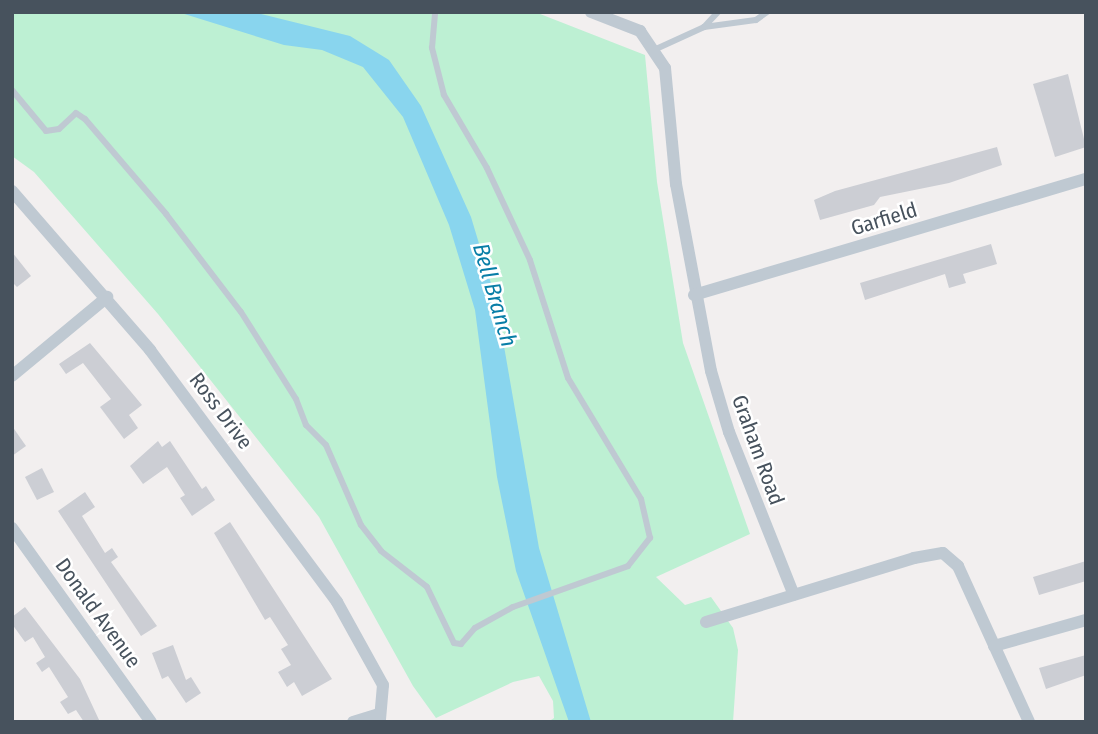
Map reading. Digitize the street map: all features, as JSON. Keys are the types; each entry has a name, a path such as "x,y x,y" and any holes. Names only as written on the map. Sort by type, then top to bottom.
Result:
{"street":[{"name":"Graham Road","path":"591,12 631,25 656,50 667,78 676,184 694,295 729,432 794,595"},
{"name":"Garfield","path":"694,295 1086,179"},
{"name":"Ross Drive","path":"12,191 107,298 302,551 376,671 385,698 380,718"},
{"path":"12,376 107,298"},
{"name":"Donald Avenue","path":"12,528 151,722"},
{"path":"706,622 943,553 958,566 1029,722"},
{"path":"995,646 1086,620"},
{"path":"353,722 380,718"}],"lane":[{"path":"12,90 47,131 59,129 76,113 85,119 206,263 296,399 306,425 326,445 361,525 381,551 427,587 454,643 461,643 475,628 513,607 637,559 650,538 648,516 569,378 530,260 488,168 444,95 432,48 435,12"},
{"path":"704,27 718,12"},
{"path":"656,50 704,27 746,23 767,12"}],"green space":[{"path":"12,12 535,12 645,55 657,182 683,343 750,534 656,577 685,605 711,597 733,628 738,650 733,722 548,722 554,718 553,701 539,676 513,682 436,718 413,686 319,517 158,314 34,172 12,156"}],"water":[{"name":"Bell Branch","path":"178,12 253,12 350,36 389,60 421,106 471,217 496,300 539,548 591,722 569,722 516,571 497,477 475,310 449,225 403,117 363,67 322,50 284,45"}],"building":[{"path":"1068,74 1086,147 1055,157 1033,84"},
{"path":"997,147 1002,165 949,183 880,197 874,205 820,220 814,200 835,191"},
{"path":"991,244 997,264 963,274 966,283 949,288 945,274 865,300 860,283"},
{"path":"12,252 31,276 17,287 12,282"},
{"path":"90,343 142,405 129,415 138,428 124,439 100,407 111,399 83,363 66,374 59,364"},
{"path":"12,426 26,446 12,456"},
{"path":"158,441 162,447 170,441 202,489 206,486 215,500 192,516 180,498 185,495 167,467 143,484 130,466"},
{"path":"42,468 54,492 37,500 25,477"},
{"path":"85,492 95,507 82,516 105,553 112,548 118,557 111,562 157,626 141,636 58,511"},
{"path":"230,522 332,679 302,696 294,682 287,687 278,672 291,665 281,649 288,645 270,617 265,620 214,533"},
{"path":"1086,561 1086,581 1039,595 1033,577"},
{"path":"25,607 80,679 100,722 84,722 76,710 68,714 60,702 68,697 49,667 42,672 36,663 45,657 33,637 25,642 12,624 12,617"},
{"path":"173,645 186,680 191,677 201,693 186,703 168,676 162,679 152,653"},
{"path":"1086,655 1086,675 1046,689 1039,668"}]}
